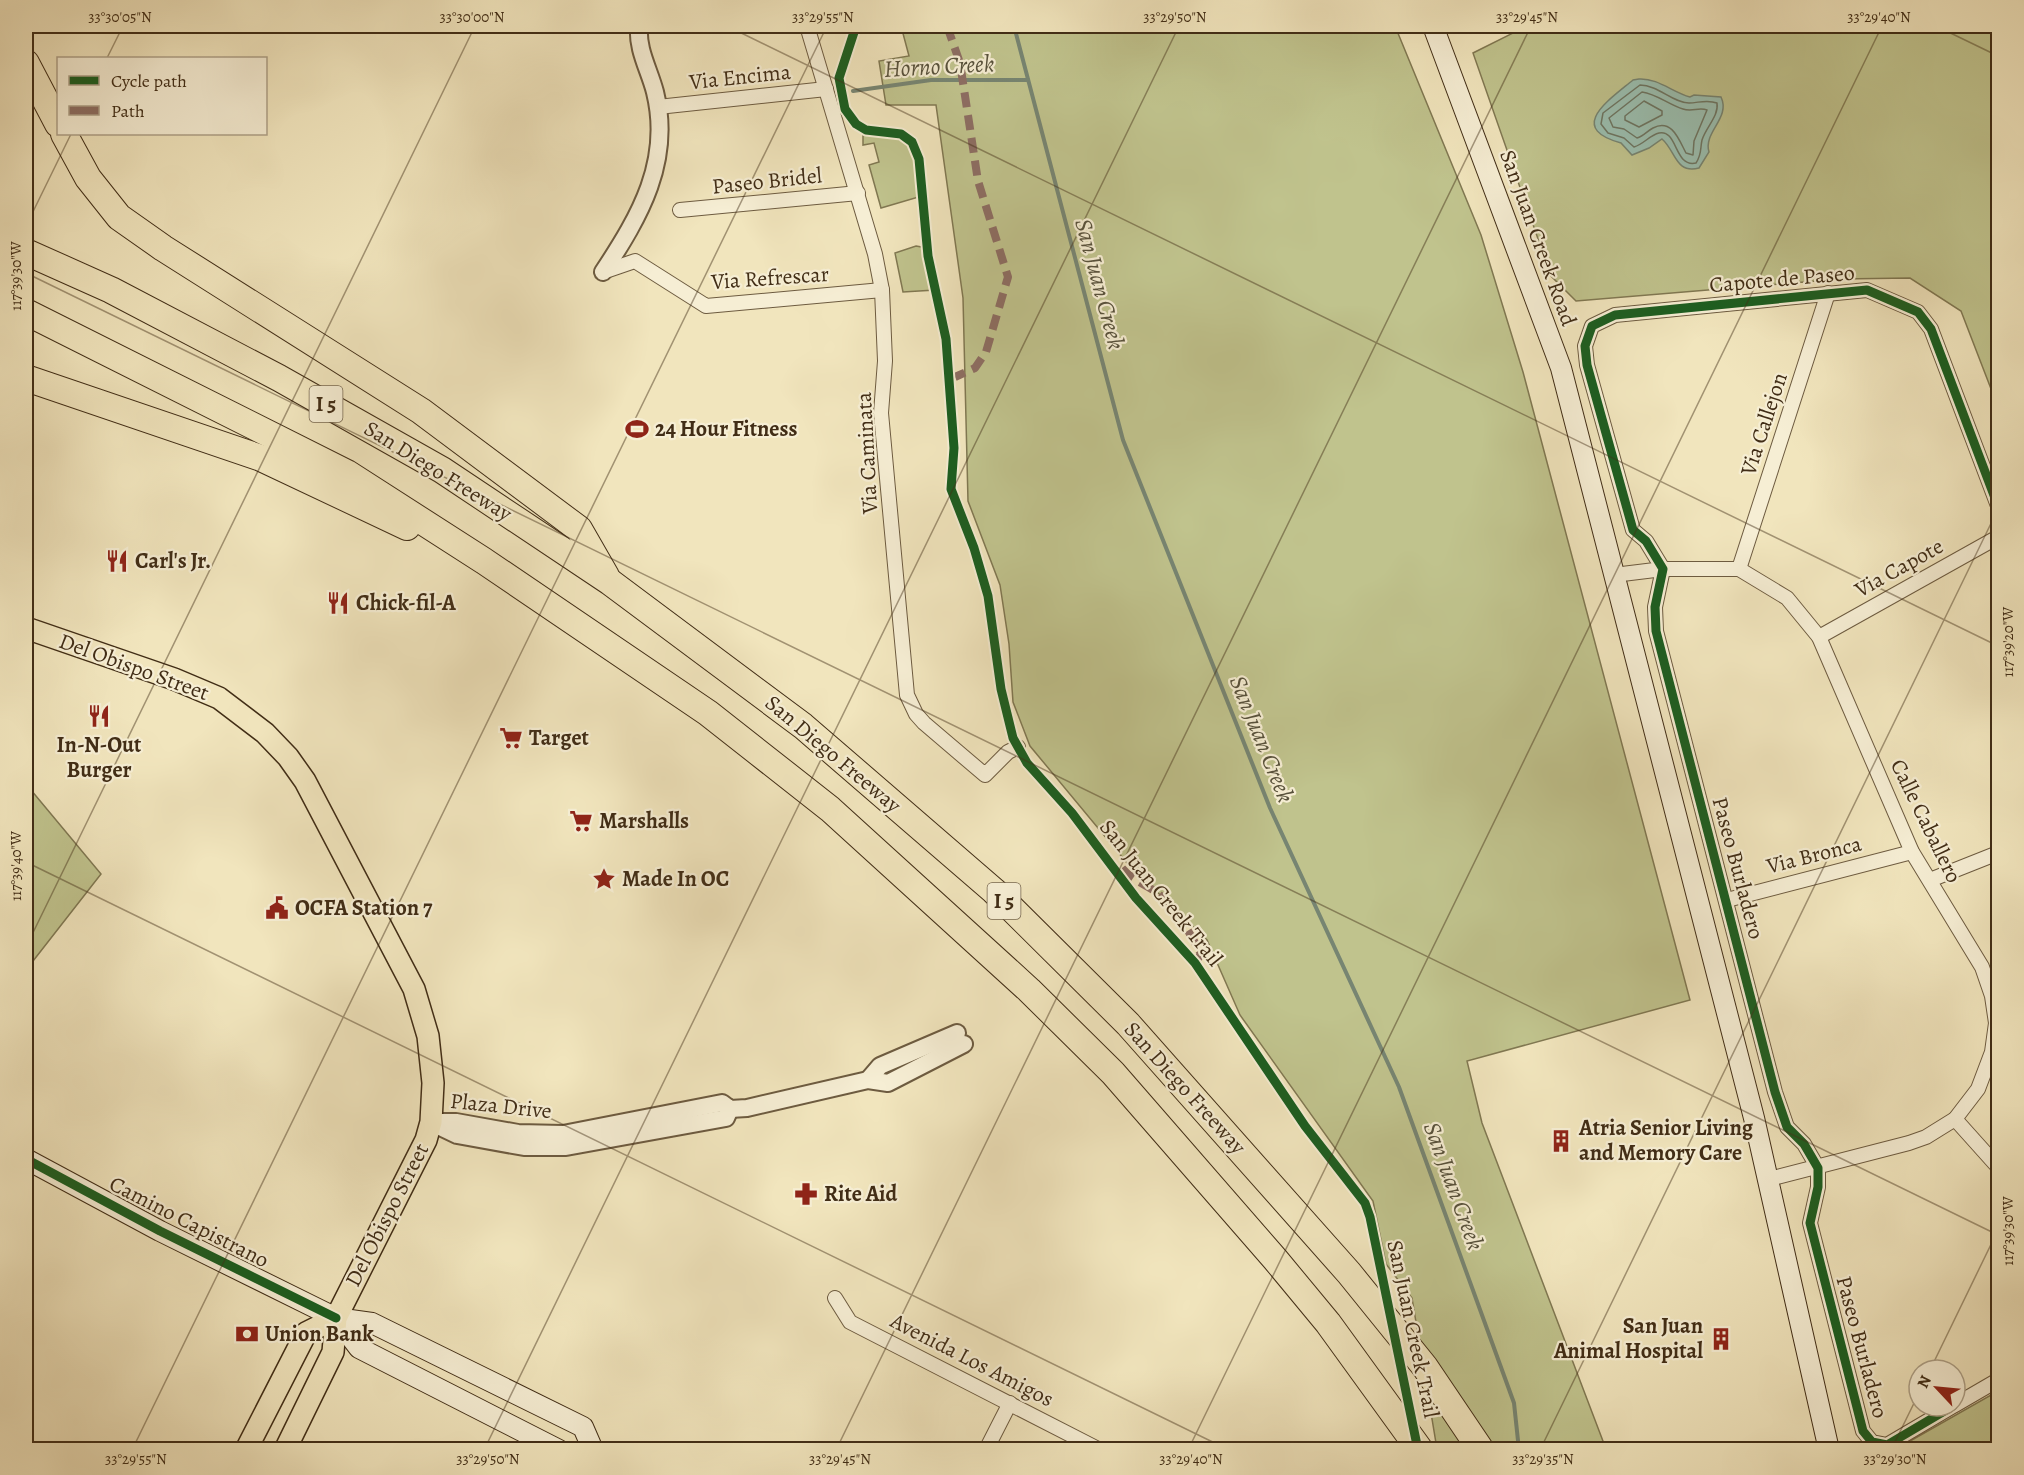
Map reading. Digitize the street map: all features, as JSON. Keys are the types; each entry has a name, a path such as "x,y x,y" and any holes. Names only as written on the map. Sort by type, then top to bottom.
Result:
{"highway":[{"path":"26,63 57,122"},
{"path":"65,135 88,178 119,217 163,248 422,411 579,529 610,582"},
{"name":"San Diego Freeway","path":"26,252 111,290 351,418 442,470 610,582 803,726 994,891 1128,1024 1349,1273 1425,1367 1481,1449"},
{"name":"San Diego Freeway","path":"26,312 347,473 484,561 708,713 830,809 1029,990 1113,1073 1328,1323 1420,1449"},
{"path":"26,378 261,458 484,561"}],"main road":[{"name":"San Juan Creek Road","path":"1433,26 1561,368 1769,1179 1828,1449"},
{"name":"Del Obispo Street","path":"26,628 174,679 211,695 240,712 288,757 306,781 329,824 420,1005 432,1062 430,1122 414,1166 336,1318 333,1352 285,1449"},
{"name":"Camino Capistrano","path":"26,1159 160,1231 336,1318 372,1323 583,1427 593,1449"},
{"name":"Camino Capistrano","path":"336,1318 359,1348 559,1449"},
{"path":"246,1449 306,1333 336,1318"}],"street":[{"path":"603,272 633,222 651,182 660,150 658,107 655,91 640,52 639,26"},
{"name":"Via Caminata","path":"807,26 876,254 882,290 885,361 881,413 908,695 916,714 924,723 985,775 1008,752 1018,747"},
{"name":"Via Encima","path":"658,107 826,89"},
{"name":"Paseo Bridel","path":"680,210 858,193"},
{"name":"Via Refrescar","path":"603,272 635,261 706,306 882,290"},
{"name":"Capote de Paseo","path":"1663,569 1646,541 1633,530 1587,365 1585,346 1592,326 1615,315 1867,290 1918,312 1931,329 1998,506"},
{"name":"Via Callejon","path":"1739,569 1828,293"},
{"name":"Via Capote","path":"1819,637 1998,537"},
{"path":"1614,575 1663,569 1739,569"},
{"name":"Paseo Burladero","path":"1663,569 1655,607 1656,631 1782,1113 1787,1127 1804,1144 1818,1168 1818,1187 1810,1223 1863,1431 1872,1442 1887,1445 1933,1418"},
{"name":"Calle Caballero","path":"1739,569 1787,597 1819,637 1912,852 1982,967 1992,996 1997,1023 1992,1052 1978,1089 1955,1119 1926,1137 1909,1143 1769,1179"},
{"name":"Via Bronca","path":"1727,900 1912,852"},
{"path":"1930,880 1998,854"},
{"name":"Plaza Drive","path":"430,1122 458,1135 524,1147 566,1147 726,1118 730,1109 868,1080 880,1066 960,1039"},
{"path":"1955,1119 1998,1167"},
{"name":"Avenida Los Amigos","path":"835,1298 850,1322 1100,1449"},
{"path":"1967,1398 1998,1380"},
{"path":"986,1449 1010,1403"}],"green space":[{"path":"901,26 1395,26 1481,235 1523,372 1690,1000 1467,1061 1482,1123 1606,1449 1437,1449 1412,1298 1386,1264 1373,1201 1240,1015 1207,940 1127,863 1030,746 1013,702 1009,644 1000,585 968,501 963,298 936,105 886,105 879,61 909,56"},
{"path":"1527,26 1998,26 1998,407 1961,311 1910,278 1840,279 1576,301 1551,276 1473,53"},
{"path":"863,128 897,133 912,143 919,159 922,196 881,208 869,165 879,162 874,143 863,145"},
{"path":"916,246 927,248 935,290 903,292 895,253"},
{"path":"26,784 101,874 26,970"},
{"path":"1998,1391 1998,1449 1896,1449 1951,1418 1967,1418 1967,1409"}],"water":[{"path":"1633,80 1659,83 1690,97 1694,95 1721,97 1722,112 1710,138 1709,152 1699,168 1691,169 1680,165 1662,139 1649,148 1632,155 1621,143 1605,137 1596,130 1594,122 1597,113 1613,96"}],"waterway":[{"name":"San Juan Creek","path":"1014,26 1123,440 1270,808 1399,1087 1514,1403 1519,1450"},
{"name":"Horno Creek","path":"853,91 931,80 1028,80"}],"marked path":[{"path":"947,26 960,63 978,181 1008,277 986,352 975,368 955,377"},
{"path":"1122,868 1160,895 1174,910 1201,954 1195,963"}],"cycle path":[{"name":"San Juan Creek Trail","path":"856,26 839,78 845,109 856,124 866,130 901,134 912,142 919,159 928,256 946,339 954,448 951,489 974,548 988,596 1001,689 1013,738 1027,763 1072,813 1136,898 1195,963 1305,1126 1365,1203 1370,1217 1418,1450"},
{"path":"1933,1418 1887,1445 1872,1442 1863,1431 1810,1223 1818,1187 1818,1168 1804,1144 1787,1127 1775,1092 1656,631 1655,607 1663,569 1646,541 1633,530 1587,365 1585,346 1592,326 1615,315 1867,290 1918,312 1931,329 1998,506"},
{"path":"26,1159 160,1231 336,1318"}],"place":[{"name":"24 Hour Fitness","path":"637,429"},
{"name":"Carl's Jr.","path":"117,561"},
{"name":"Chick-fil-A","path":"338,603"},
{"name":"In-N-Out Burger","path":"99,716"},
{"name":"Target","path":"511,738"},
{"name":"Marshalls","path":"581,821"},
{"name":"Made In OC","path":"604,879"},
{"name":"OCFA Station 7","path":"277,908"},
{"name":"Atria Senior Living and Memory Care","path":"1561,1141"},
{"name":"Rite Aid","path":"806,1194"},
{"name":"Union Bank","path":"247,1334"},
{"name":"San Juan Animal Hospital","path":"1721,1339"}]}
